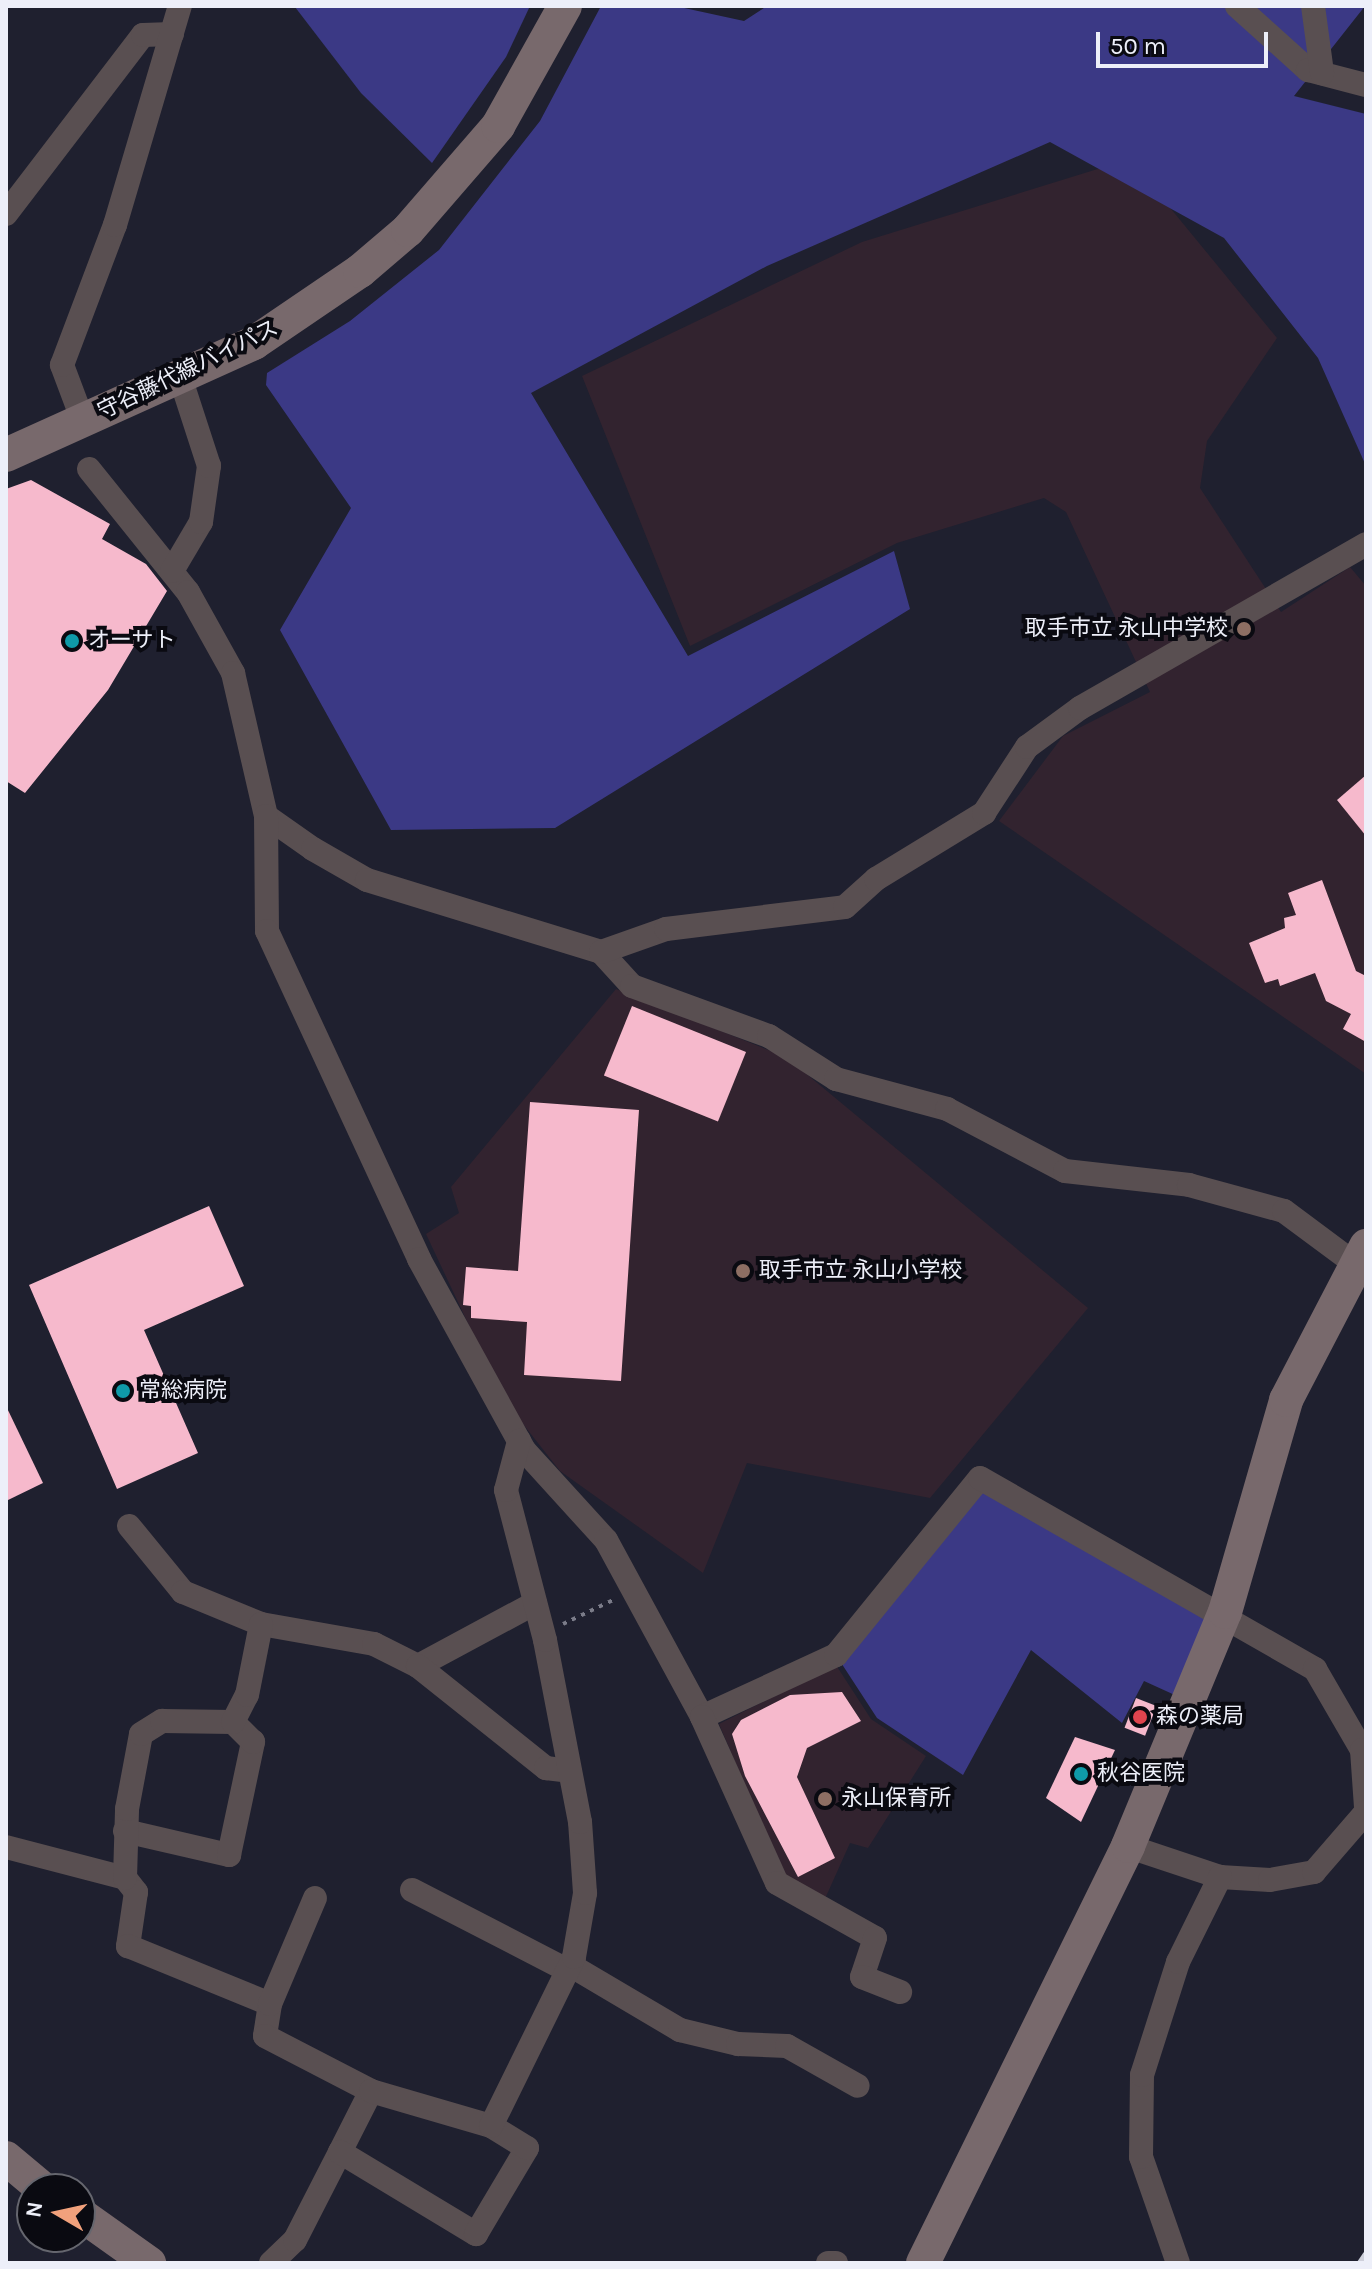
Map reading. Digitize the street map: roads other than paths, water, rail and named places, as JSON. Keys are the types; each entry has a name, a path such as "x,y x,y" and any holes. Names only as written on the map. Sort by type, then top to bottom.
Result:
{"street":[{"path":"83,421 62,365 115,225 180,6"},
{"name":"守谷藤代線バイパス","path":"6,455 180,377 313,306 408,230 498,126 565,6"},
{"path":"1237,6 1259,32 1322,73 1366,85"},
{"path":"1313,6 1322,73"},
{"path":"6,214 143,35 172,34"},
{"path":"172,571 201,522 209,481 205,442 180,377"},
{"path":"89,469 172,571 233,673 266,816 267,931 419,1259 519,1441 606,1540 702,1717 777,1883 875,1938 862,1977 900,1992"},
{"path":"601,952 666,929 845,907 876,879 984,813 1027,747 1080,708 1366,544"},
{"path":"266,816 367,880 601,952 632,986 769,1036 836,1079 947,1109 1065,1171 1189,1185 1284,1211 1363,1261 1286,1400 1225,1612 1128,1846 923,2263"},
{"path":"491,2126 568,1968 585,1893 569,1771 543,1634 506,1490 519,1441"},
{"path":"702,1717 836,1655 980,1478 1225,1612 1315,1669 1364,1748 1366,1809 1314,1872 1270,1880 1220,1877 1139,1850"},
{"path":"129,1526 183,1592 261,1624 374,1644 418,1666 546,1768 569,1771"},
{"path":"418,1666 535,1603"},
{"path":"233,1722 247,1695 261,1624"},
{"path":"125,1831 229,1855 253,1742 233,1722 162,1721 141,1734 125,1831 125,1878"},
{"path":"6,1847 125,1878 136,1892 128,1946 270,2004"},
{"path":"1178,2263 1141,2157 1142,2075 1178,1962 1220,1877"},
{"path":"412,1890 568,1968 680,2030 738,2044 787,2046 858,2086"},
{"path":"315,1898 270,2004 265,2036 371,2091 491,2126 527,2148 476,2234 340,2152"},
{"path":"271,2263 295,2240 371,2091"},
{"path":"6,2158 24,2173"},
{"path":"96,2225 149,2263"},
{"path":"828,2263 836,2263"}],"railway":[{"path":"1360,2263 1366,2254"}],"place":[{"name":"取手市立 永山中学校","path":"1244,629"},
{"name":"オーサト","path":"72,641"},
{"name":"取手市立 永山小学校","path":"743,1271"},
{"name":"常総病院","path":"123,1391"},
{"name":"森の薬局","path":"1140,1717"},
{"name":"秋谷医院","path":"1081,1774"},
{"name":"永山保育所","path":"825,1799"}]}
